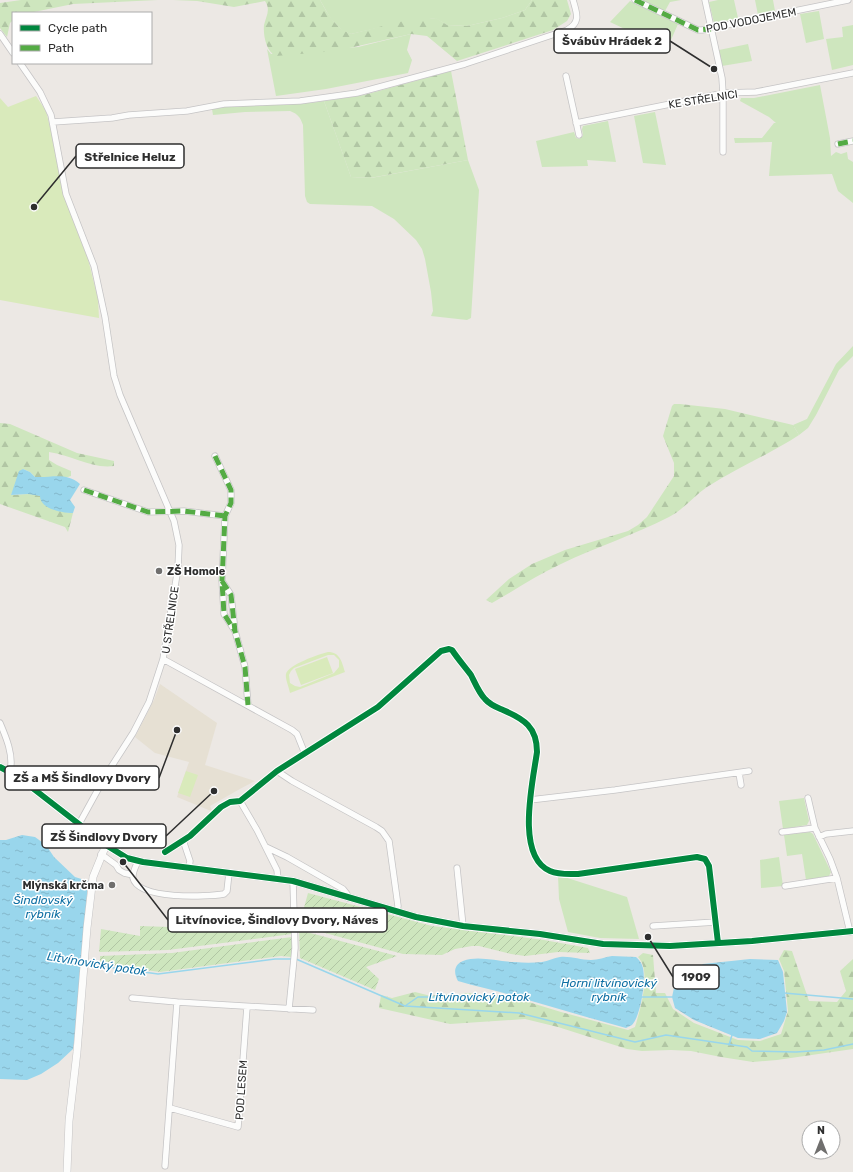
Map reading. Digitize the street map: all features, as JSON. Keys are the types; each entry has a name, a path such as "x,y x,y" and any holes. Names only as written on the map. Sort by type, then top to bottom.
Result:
{"street":[{"path":"53,122 187,111 224,104 300,101 357,93 465,64 567,30 574,26 576,21 576,12 573,0"},
{"name":"POD VODOJEMEM","path":"635,0 698,30 712,29 848,0"},
{"path":"705,0 712,29 723,93 723,152"},
{"path":"0,34 12,52"},
{"name":"U STŘELNICE","path":"21,64 46,102 53,122 56,148 66,194 94,266 105,317 114,376 120,395 170,511 177,532 179,556 163,659 292,730 297,734 305,754"},
{"name":"KE STŘELNICI","path":"576,123 723,93 756,92 853,73"},
{"path":"566,76 579,135"},
{"path":"838,144 853,141"},
{"path":"215,456 231,490 231,503 224,516 222,581 224,614 235,630"},
{"path":"84,490 148,512 170,511 205,513 224,516"},
{"path":"222,581 231,595 235,630 245,667 248,705"},
{"path":"165,852 190,836 221,806 230,802 240,801 277,771 378,707 441,651 449,649 452,650 470,675 483,698 489,704 523,720 529,725 533,733 537,744 537,752 530,800 529,827 530,842 533,852 541,865 550,871 565,874 578,874 697,857 705,859 709,866 718,943"},
{"path":"79,824 106,775 124,748 144,713 156,683 163,659"},
{"path":"0,723 7,741 11,764 10,771"},
{"path":"0,767 10,771 106,845 126,858 138,861 293,881 416,917 463,926 540,934 603,944 649,946 778,939 852,931 837,878 830,859 815,828 808,798"},
{"path":"277,771 292,781 376,827 386,836 390,847 398,906 397,911"},
{"path":"530,800 615,790 749,771"},
{"path":"739,773 741,785"},
{"path":"240,801 266,847 277,870 278,879"},
{"path":"782,832 815,828"},
{"path":"819,837 826,834 853,831"},
{"path":"183,840 190,860 189,868"},
{"path":"67,1172 69,1121 77,1052 84,960 94,877 101,854 106,845"},
{"path":"266,847 287,857 343,890 347,894 348,898"},
{"path":"101,854 116,865 119,870 133,876"},
{"path":"138,861 133,879 138,886 153,893 162,895 224,894 227,891 229,873"},
{"path":"457,868 463,926"},
{"path":"785,886 837,878"},
{"path":"289,1009 295,948 293,881"},
{"path":"653,926 716,922"},
{"path":"132,998 247,1007 313,1010"},
{"path":"165,1166 177,1002"},
{"name":"POD LESEM","path":"170,1108 238,1127 247,1007"}],"shaded area":[{"path":"160,684 217,723 205,765 255,781 210,806 212,811 177,797 189,762 155,753 135,737 154,700"}],"green space":[{"path":"21,0 158,0 73,4 34,12 12,12 12,21 10,23 7,37 0,28 0,3"},
{"path":"173,0 320,0 336,24 351,34 407,20 436,18 447,25 467,26 502,18 525,10 532,0 567,0 571,14 567,21 553,30 457,61 427,36 411,34 336,51 276,56 270,51 264,34 264,25 268,10 265,1 234,7 197,1"},
{"path":"320,0 532,0 525,10 502,18 467,26 447,25 435,18 351,34 343,31 331,19"},
{"path":"639,0 681,0 670,2 665,11"},
{"path":"718,0 734,0 738,18 714,23 709,2"},
{"path":"755,0 773,0 775,11 758,15"},
{"path":"630,1 678,24 667,49 610,22"},
{"path":"819,11 824,39 806,43 800,14"},
{"path":"853,25 853,65 832,70 826,39 843,37 842,27"},
{"path":"411,34 407,50 412,60 408,73 326,89 276,96 267,49 271,54 358,47"},
{"path":"748,44 752,61 722,66 719,50"},
{"path":"451,71 468,160 370,178 351,177 324,101 364,95"},
{"path":"820,85 830,138 831,156 836,152 841,154 847,152 848,159 853,162 853,203 838,191 832,174 769,176 772,142 735,143 734,138 762,138 774,123 776,123 769,117 740,101 741,98 754,98"},
{"path":"36,96 46,111 62,188 88,259 98,299 99,318 0,300 0,98 8,107"},
{"path":"324,101 351,177 371,178 468,160 479,190 471,318 467,320 431,316 433,311 431,292 422,249 416,240 394,219 372,206 310,204 307,202 305,196 303,125 297,115 290,111 245,112 213,115 212,109"},
{"path":"655,112 666,165 643,163 634,116"},
{"path":"608,121 616,162 587,160 588,166 542,167 536,141 574,132 576,138 580,139 580,137 583,136 583,126"},
{"path":"853,346 853,356 839,370 808,428 799,435 793,425 807,419 836,364"},
{"path":"674,404 725,409 793,425 799,435 707,487 679,511 669,517 552,568 492,603 486,600 509,579 532,564 565,550 628,531 647,517 674,476 674,463 663,436 672,406"},
{"path":"0,423 10,424 77,453 114,461 114,466 97,466 49,452 49,460 71,471 71,476 35,477 30,472 23,469 11,495 37,495 45,498 63,511 73,513 68,532 65,527 0,504"},
{"path":"332,652 340,658 345,672 290,693 286,676 288,671 304,660","holes":["328,655 334,655 339,660 339,667 334,673 300,687 290,683 289,675 294,668"]},
{"path":"327,657 333,673 301,685 295,669"},
{"path":"186,771 198,775 190,797 178,793"},
{"path":"804,798 809,821 807,825 783,829 779,801"},
{"path":"810,832 813,834 831,872 829,876 806,880 802,854 787,856 784,835"},
{"path":"779,857 783,886 761,888 760,860"},
{"path":"558,875 627,897 639,939 600,938 568,932 559,899"},
{"path":"308,893 432,926 544,940 588,948 590,953 558,952 525,956 479,946 472,946 455,949 442,955 403,954 299,926"},
{"path":"291,917 292,934 168,950 99,952 101,929 140,936 140,926 198,928 242,921"},
{"path":"299,930 397,956 366,967 379,979 375,990 300,958"},
{"path":"292,937 292,957 281,956 160,972 100,964 100,956 172,953"},
{"path":"784,950 792,951 809,1001 837,1002 846,991 840,971 853,959 853,1049 753,1062 691,1051 642,1051 627,1049 558,1027 525,1019 450,1024 379,1008 381,995 392,998 415,992 431,996 440,994 454,995 467,993 509,996 628,1030 635,1027 644,991 644,971 642,963 638,957 643,953 653,955 656,993 665,993 673,1009 694,1023 738,1040 760,1041 781,1034 788,1011 784,971 779,959"}],"water":[{"path":"23,469 30,472 35,477 59,476 75,480 80,484 70,500 75,507 73,513 58,511 48,507 41,500 40,496 28,494 11,495 19,471"},
{"name":"Šindlovský rybník","path":"22,835 35,837 46,845 54,857 75,877 88,881 77,1025 73,1049 58,1063 41,1074 27,1080 0,1079 0,840 6,840"},
{"name":"Horní litvínovický rybník","path":"612,956 636,957 641,963 643,970 644,978 642,996 638,1013 632,1025 626,1028 458,981 455,973 457,965 469,959 489,959 532,963 560,957 596,960"},
{"path":"750,959 778,960 783,972 787,1012 777,1033 760,1039 738,1038 694,1020 675,1008 672,997 674,988 703,964"}],"waterway":[{"name":"Litvínovický potok","path":"86,964 158,974 275,959 293,959"},
{"name":"Litvínovický potok","path":"296,959 405,1006 418,997 520,997"},
{"name":"Litvínovický potok","path":"784,993 853,999"},
{"name":"Litvínovický potok","path":"640,997 672,997"},
{"path":"405,1006 519,1013 635,1042 666,1035 747,1047 752,1051 796,1052 824,1050 853,1044"},
{"path":"729,1045 732,1035"}],"marked path":[{"path":"635,0 698,30 711,29"},
{"path":"838,144 853,141"},
{"path":"215,456 231,490 231,503 225,516 222,581 224,614 235,631"},
{"path":"84,490 148,512 184,511 225,516"},
{"path":"222,581 231,595 235,631 245,667 248,705"}],"cycle path":[{"path":"165,852 190,836 221,807 230,802 240,801 277,771 378,707 441,651 449,649 452,650 471,675 483,697 493,706 510,713 523,721 528,725 535,736 537,752 530,798 529,834 533,850 539,863 553,872 578,874 697,857 705,859 709,866 718,943"},
{"path":"0,767 17,776 106,845 127,858 143,862 293,881 416,917 463,926 540,934 603,944 670,946 752,941 853,931"}],"place":[{"name":"Švábův Hrádek 2","path":"714,69"},
{"name":"Střelnice Heluz","path":"34,207"},
{"name":"ZŠ Homole","path":"159,571"},
{"name":"ZŠ a MŠ Šindlovy Dvory","path":"177,730"},
{"name":"ZŠ Šindlovy Dvory","path":"214,791"},
{"name":"Litvínovice, Šindlovy Dvory, Náves","path":"123,862"},
{"name":"Mlýnská krčma","path":"112,885"},
{"name":"1909","path":"648,937"}]}
